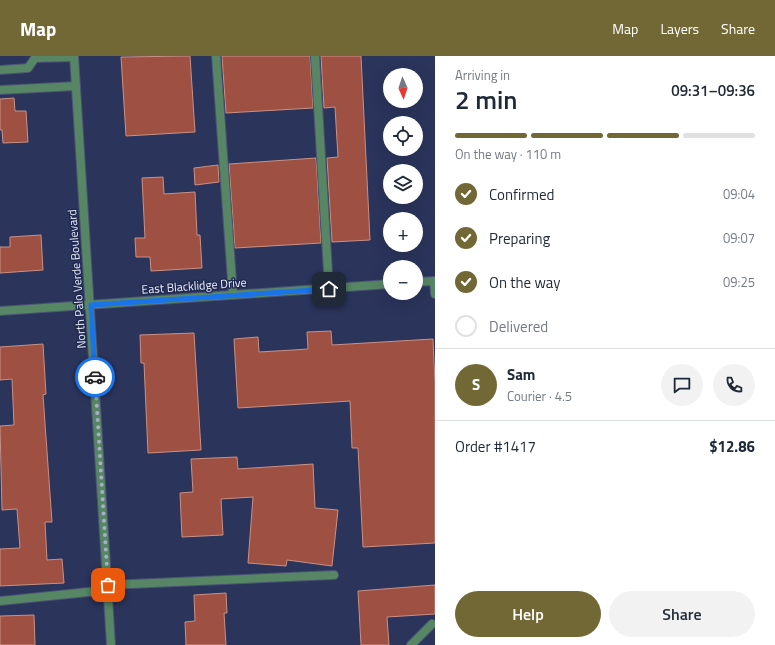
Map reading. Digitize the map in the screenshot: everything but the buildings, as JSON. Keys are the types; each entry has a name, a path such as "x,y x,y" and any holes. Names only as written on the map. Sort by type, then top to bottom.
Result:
{"street":[{"path":"0,70 28,68 35,58 74,56"},
{"name":"North Palo Verde Boulevard","path":"74,56 91,305 111,645"},
{"path":"216,56 233,295"},
{"path":"315,56 329,289"},
{"path":"0,90 76,86"},
{"path":"423,282 435,281 435,294"},
{"name":"East Blacklidge Drive","path":"0,311 383,285"},
{"path":"0,601 108,588 334,575"},
{"path":"410,645 432,624"}],"way so far":[{"path":"95,377 108,585"}],"route":[{"path":"95,377 91,305 329,289"}]}
